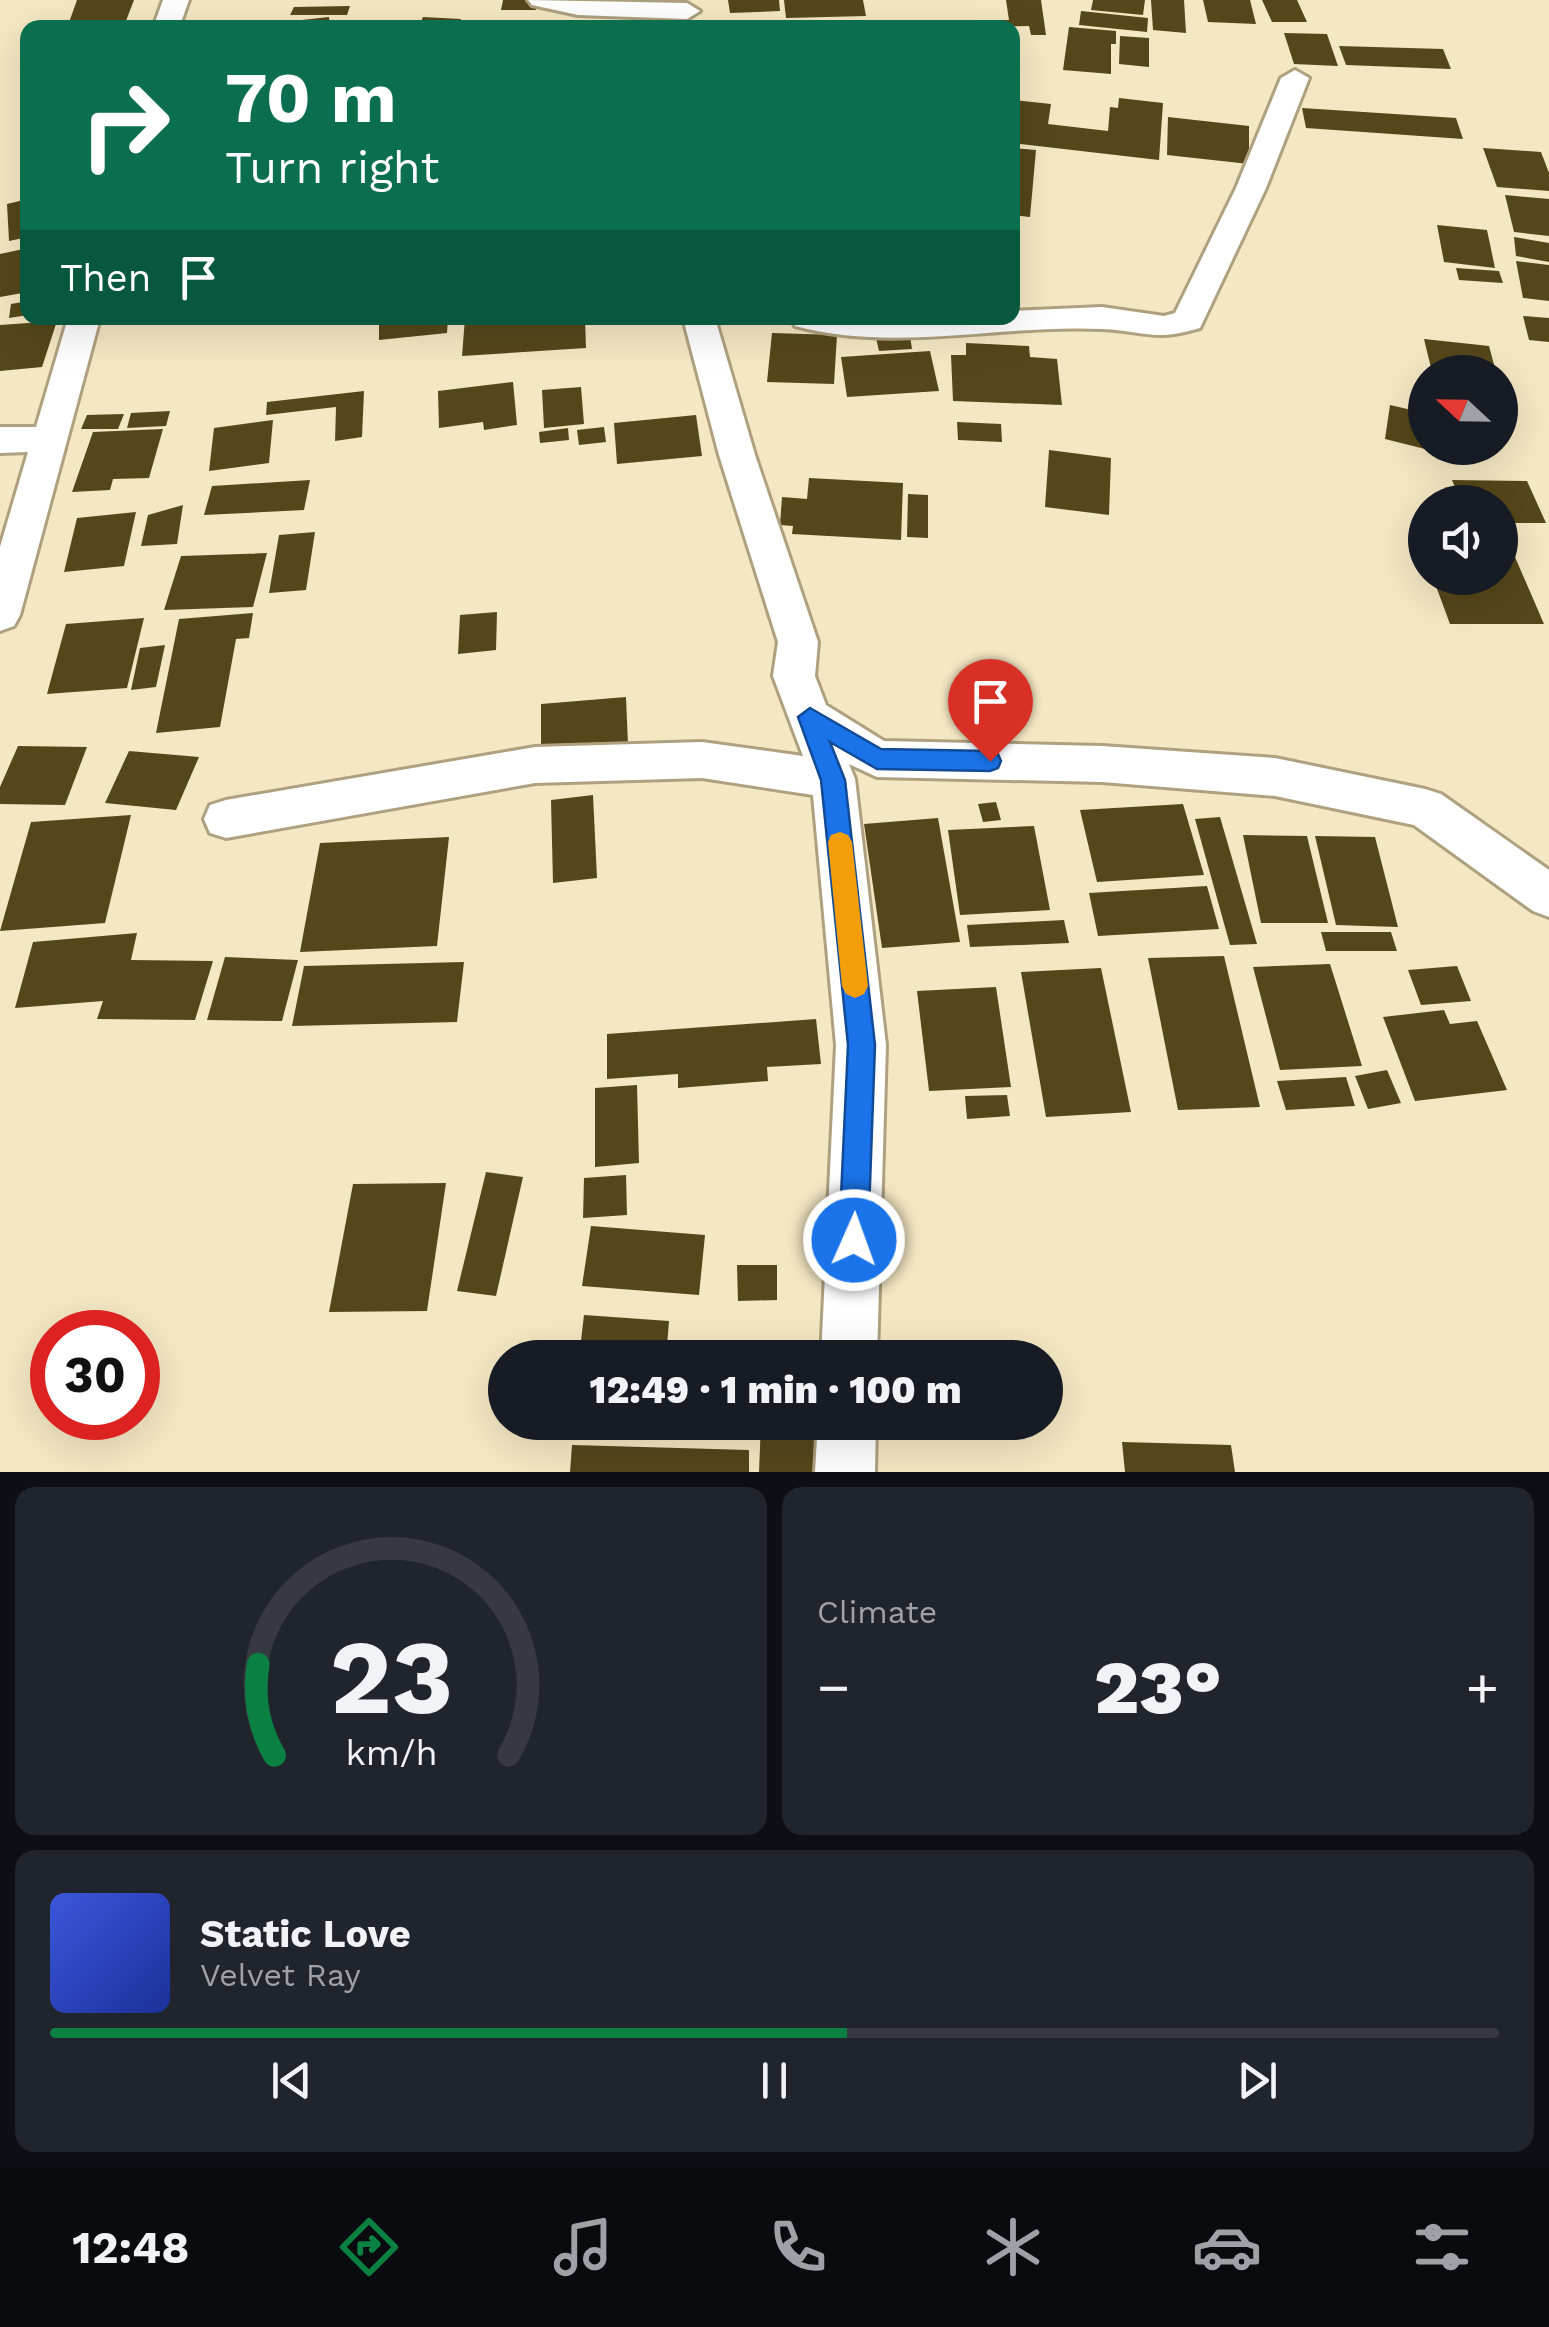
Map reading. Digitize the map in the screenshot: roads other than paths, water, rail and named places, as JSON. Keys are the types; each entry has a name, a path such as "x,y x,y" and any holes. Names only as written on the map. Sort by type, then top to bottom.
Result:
{"street":[{"path":"541,0 578,7 688,13"},
{"path":"1020,322 1102,318 1164,327 1188,320 1251,188 1295,78"},
{"path":"0,615 82,325"},
{"path":"702,325 737,455 798,642 794,676 833,780 861,1045 851,1340"},
{"path":"855,325 944,325"},
{"path":"0,440 50,438"},
{"path":"810,717 877,759 1102,764 1275,777 1426,808 1549,896"},
{"path":"226,819 536,766 702,760 833,780"},
{"path":"845,1472 846,1440"}]}
